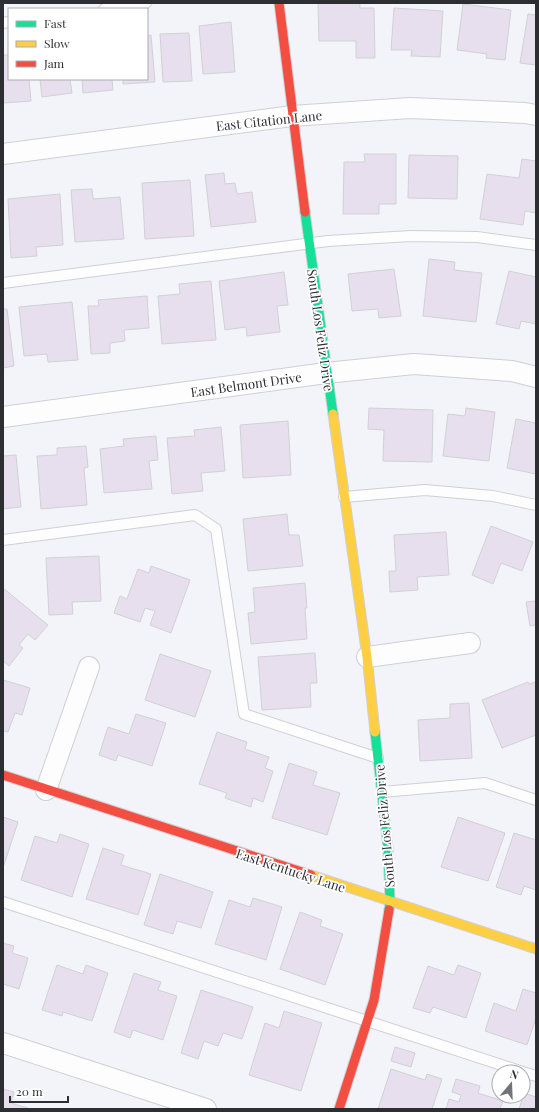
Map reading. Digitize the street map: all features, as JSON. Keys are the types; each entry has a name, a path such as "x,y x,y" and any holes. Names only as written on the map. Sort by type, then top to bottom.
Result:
{"street":[{"name":"South Los Feliz Drive","path":"279,3 292,116 326,373 367,657 388,848 390,902 374,1000 339,1109"},
{"name":"East Citation Lane","path":"3,154 292,116 410,108 525,113 536,115"},
{"name":"East Belmont Drive","path":"3,417 326,373 414,364 512,371 536,377"},
{"path":"367,657 470,643"},
{"path":"46,790 89,667"},
{"name":"East Kentucky Lane","path":"3,775 390,902 536,948"},
{"path":"3,1043 206,1109"}],"lane":[{"path":"111,8 146,3"},
{"path":"3,283 309,243 411,236 477,238 536,245"},
{"path":"344,497 425,490 493,496 536,505"},
{"path":"3,540 195,515 216,529 244,714 378,758"},
{"path":"382,792 485,783 536,800"},
{"path":"3,902 498,1064"}],"building":[{"path":"318,3 360,3 360,8 374,8 375,58 356,58 356,41 319,41"},
{"path":"463,4 511,10 505,60 486,58 487,54 457,50"},
{"path":"394,8 443,11 440,57 411,56 412,50 391,50"},
{"path":"528,14 536,15 536,65 520,63"},
{"path":"231,22 235,72 203,74 199,26"},
{"path":"189,33 192,81 163,82 160,34"},
{"path":"151,35 155,82 123,84 123,80 148,80 148,36"},
{"path":"3,55 8,55 8,80 29,80 31,101 3,103"},
{"path":"40,80 70,80 72,93 42,97"},
{"path":"82,80 112,80 113,90 83,93"},
{"path":"364,154 396,154 396,204 379,204 379,214 343,214 344,162 365,162"},
{"path":"409,155 458,156 457,199 408,198"},
{"path":"522,159 536,161 536,213 525,211 523,225 480,219 487,174 519,178"},
{"path":"224,173 225,184 235,183 237,194 252,192 256,222 211,227 205,175"},
{"path":"190,180 194,236 145,239 142,183"},
{"path":"92,189 93,199 120,197 124,239 75,242 71,190"},
{"path":"60,194 63,245 36,247 37,256 11,258 8,199"},
{"path":"429,259 455,262 454,270 482,273 476,322 423,316"},
{"path":"394,269 401,316 379,318 378,309 352,311 348,274"},
{"path":"509,271 536,277 536,324 521,321 519,329 496,324"},
{"path":"284,272 288,305 277,306 280,332 247,336 246,327 225,330 219,281"},
{"path":"211,281 216,340 162,344 158,296 180,294 179,284"},
{"path":"147,296 149,328 124,330 125,341 110,343 110,353 91,354 88,306 99,306 98,300"},
{"path":"72,302 78,360 48,362 47,354 24,356 19,307"},
{"path":"3,309 7,309 14,366 3,368"},
{"path":"369,408 433,410 432,462 383,461 384,430 368,429"},
{"path":"466,408 495,412 489,461 443,456 448,414 465,416"},
{"path":"516,419 536,423 536,474 507,468"},
{"path":"288,421 291,475 243,478 240,425"},
{"path":"221,427 225,471 201,473 203,491 172,494 167,438 195,436 194,430"},
{"path":"156,436 158,460 149,461 152,489 104,493 100,449 124,446 123,439"},
{"path":"86,446 88,467 84,468 87,505 41,509 37,456 57,455 57,448"},
{"path":"16,455 21,507 3,509 3,456"},
{"path":"287,514 289,535 299,535 303,566 248,571 243,519"},
{"path":"491,526 533,542 522,571 501,563 493,584 472,575"},
{"path":"446,532 449,575 417,577 418,590 390,592 389,571 396,571 394,535"},
{"path":"99,556 101,601 72,602 73,614 49,615 46,558"},
{"path":"151,566 190,580 171,633 150,625 155,611 145,608 140,622 114,613 120,596 127,599 138,569 149,573"},
{"path":"305,583 307,639 251,644 248,613 255,612 253,588"},
{"path":"3,588 48,625 35,640 28,634 19,645 23,648 9,666 3,661"},
{"path":"536,601 536,625 530,626 526,602"},
{"path":"315,653 317,683 310,683 311,707 262,710 258,657"},
{"path":"160,654 211,671 195,717 145,700"},
{"path":"3,680 30,688 22,715 15,713 8,732 3,731"},
{"path":"528,682 529,684 536,682 536,735 502,748 482,700"},
{"path":"469,703 472,758 420,761 418,720 450,718 450,704"},
{"path":"136,714 166,723 152,766 118,755 116,761 99,755 108,727 129,734"},
{"path":"217,732 247,742 245,749 269,757 265,768 273,771 263,802 253,798 251,807 225,798 227,793 199,784"},
{"path":"289,763 317,772 313,785 340,793 327,835 272,818"},
{"path":"3,817 18,822 3,868"},
{"path":"458,817 505,833 488,881 441,867"},
{"path":"514,833 536,840 536,890 524,886 521,895 496,887"},
{"path":"60,834 89,844 72,897 21,880 35,836 57,843"},
{"path":"103,848 124,855 121,865 151,874 138,915 86,899"},
{"path":"160,874 213,892 201,928 177,921 173,934 144,925"},
{"path":"253,898 282,907 266,960 215,944 229,900 250,907"},
{"path":"300,912 322,920 320,926 343,934 325,985 280,969"},
{"path":"3,943 14,946 12,953 28,958 19,989 3,984"},
{"path":"57,965 83,974 86,965 108,973 92,1021 63,1012 62,1016 42,1010"},
{"path":"458,965 481,973 466,1018 433,1007 430,1013 413,1008 428,966 454,975"},
{"path":"134,973 161,982 158,990 177,996 163,1040 133,1030 130,1038 114,1032"},
{"path":"523,989 536,993 536,1018 527,1045 485,1031 494,1003 516,1011"},
{"path":"201,990 253,1007 242,1039 223,1033 218,1046 204,1041 198,1059 181,1053"},
{"path":"284,1011 322,1023 301,1091 249,1075 265,1023 279,1028"},
{"path":"395,1047 415,1053 411,1067 391,1061"},
{"path":"391,1069 425,1080 427,1074 442,1079 432,1109 378,1109"},
{"path":"456,1079 480,1086 478,1093 491,1097 491,1104 502,1104 500,1109 446,1109 449,1099 459,1102 461,1095 452,1092"},
{"path":"3,1089 14,1092 11,1103 31,1109 3,1109"},
{"path":"531,1095 536,1097 536,1109 519,1109 521,1104 531,1104"}],"traffic: fast":[{"path":"305,212 333,414"},
{"path":"375,732 388,848 389,910"}],"traffic: slow":[{"path":"333,414 367,657 375,732"},
{"path":"311,875 536,949"}],"traffic: jam":[{"path":"279,3 305,212"},
{"path":"3,775 311,875"},
{"path":"339,1109 374,1000 389,910"}]}
